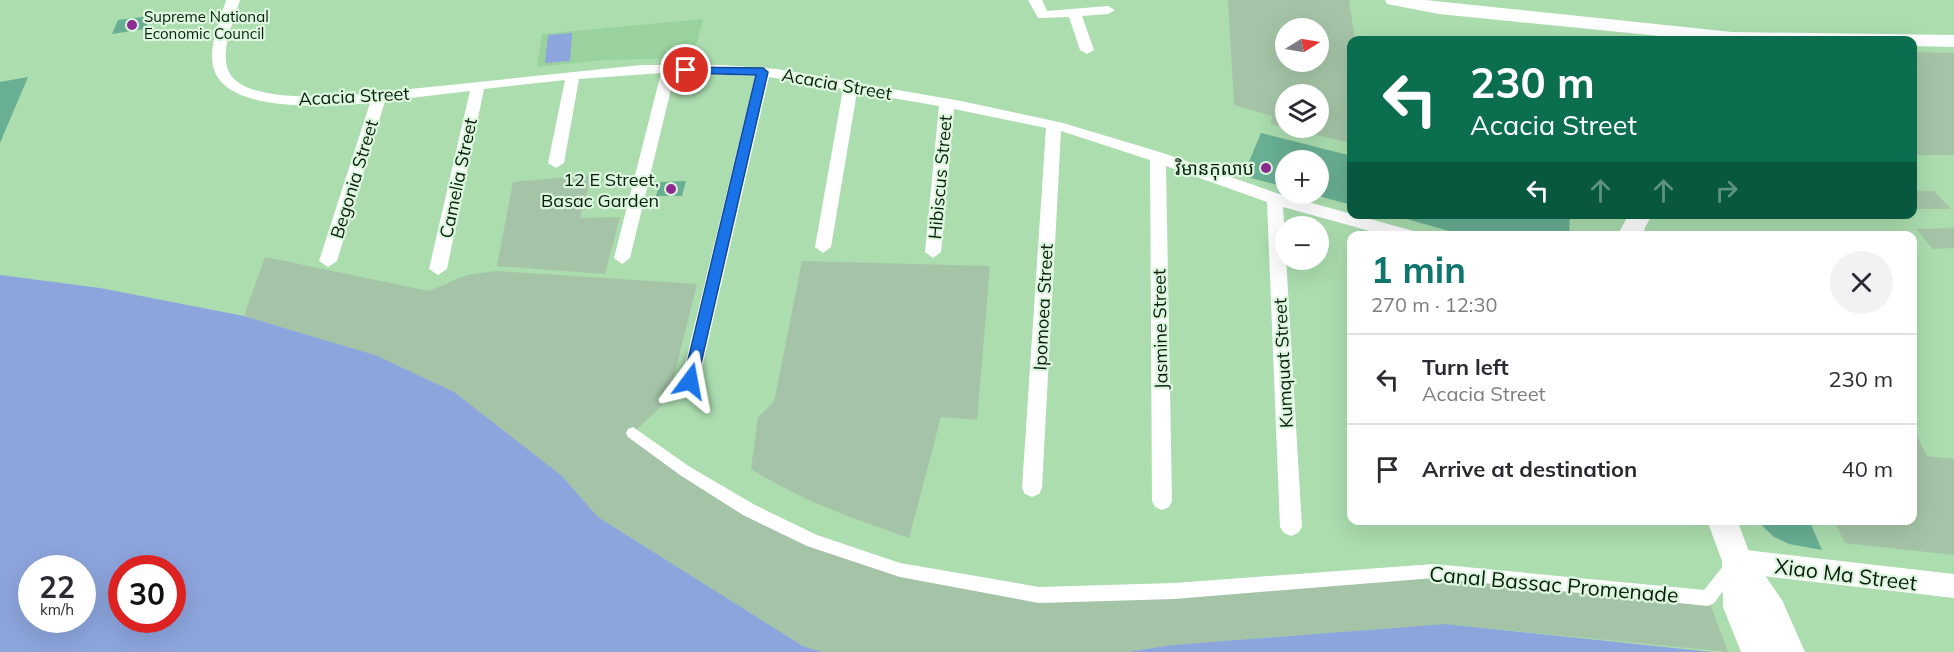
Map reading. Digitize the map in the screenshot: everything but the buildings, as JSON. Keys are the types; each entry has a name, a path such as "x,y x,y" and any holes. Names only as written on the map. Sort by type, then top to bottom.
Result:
{"main road":[{"path":"1394,0 1591,32 1685,36"},
{"path":"1917,40 1954,41"},
{"path":"1724,525 1737,561 1771,610 1789,652"},
{"path":"1737,561 1739,607 1757,652"}],"street":[{"name":"Acacia Street","path":"233,0 218,66 222,77 235,88 284,99 379,98 573,75 669,70 763,72 947,103 1054,125 1158,156 1275,199"},
{"path":"1035,0 1043,15 1108,10"},
{"path":"1074,13 1087,50"},
{"path":"622,258 669,70"},
{"path":"690,381 763,72"},
{"path":"556,163 573,75"},
{"name":"Camelia Street","path":"438,269 478,86"},
{"path":"823,247 851,87"},
{"name":"Begonia Street","path":"328,261 379,98"},
{"name":"Hibiscus Street","path":"933,252 947,103"},
{"name":"Ipomoea Street","path":"1032,488 1054,125"},
{"name":"Jasmine Street","path":"1158,156 1162,501"},
{"name":"Kumquat Street","path":"1275,204 1291,527"},
{"name":"Acacia Street","path":"1291,204 1378,231"},
{"name":"Canal Bassac Promenade","path":"633,433 686,471 749,510 813,541 900,570 1039,595 1174,591 1434,570 1708,598 1737,561"},
{"name":"Xiao Ma Street","path":"1737,561 1954,586"}],"shaded area":[{"path":"1228,0 1349,0 1354,36 1347,36 1347,142 1329,138 1329,84 1275,84 1275,125 1271,124 1272,116 1234,105"},
{"path":"703,19 697,43 688,58 603,60 537,67 542,34"},
{"path":"1917,52 1954,53 1954,155 1917,155"},
{"path":"592,175 580,218 620,217 605,274 497,266 513,182"},
{"path":"1917,191 1934,191 1951,209 1917,209"},
{"path":"1954,228 1954,248 1933,249 1916,229"},
{"path":"265,257 429,291 467,275 496,271 697,284 668,400 634,432 749,510 900,570 1039,595 1434,571 1708,598 1728,652 1445,624 1172,645 1127,652 822,652 803,646 598,517 562,476 375,355 244,316"},
{"path":"802,261 990,266 977,420 941,417 909,538 808,499 751,469 758,417 774,402"},
{"path":"1917,437 1927,456 1954,459 1954,555 1845,543 1836,525 1917,525"}],"water":[{"path":"572,33 570,61 545,63 548,35"},
{"path":"0,275 100,288 244,316 375,355 454,392 562,476 598,517 803,646 822,652 0,652"},
{"path":"1445,624 1712,652 1127,652 1172,645"}],"place":[{"name":"Supreme National Economic Council","path":"132,25"},
{"name":"វិមានកុលាប","path":"1266,168"},
{"name":"12 E Street, Basac Garden","path":"671,189"}],"route":[{"path":"686,70 719,69 763,72 690,381"}]}
